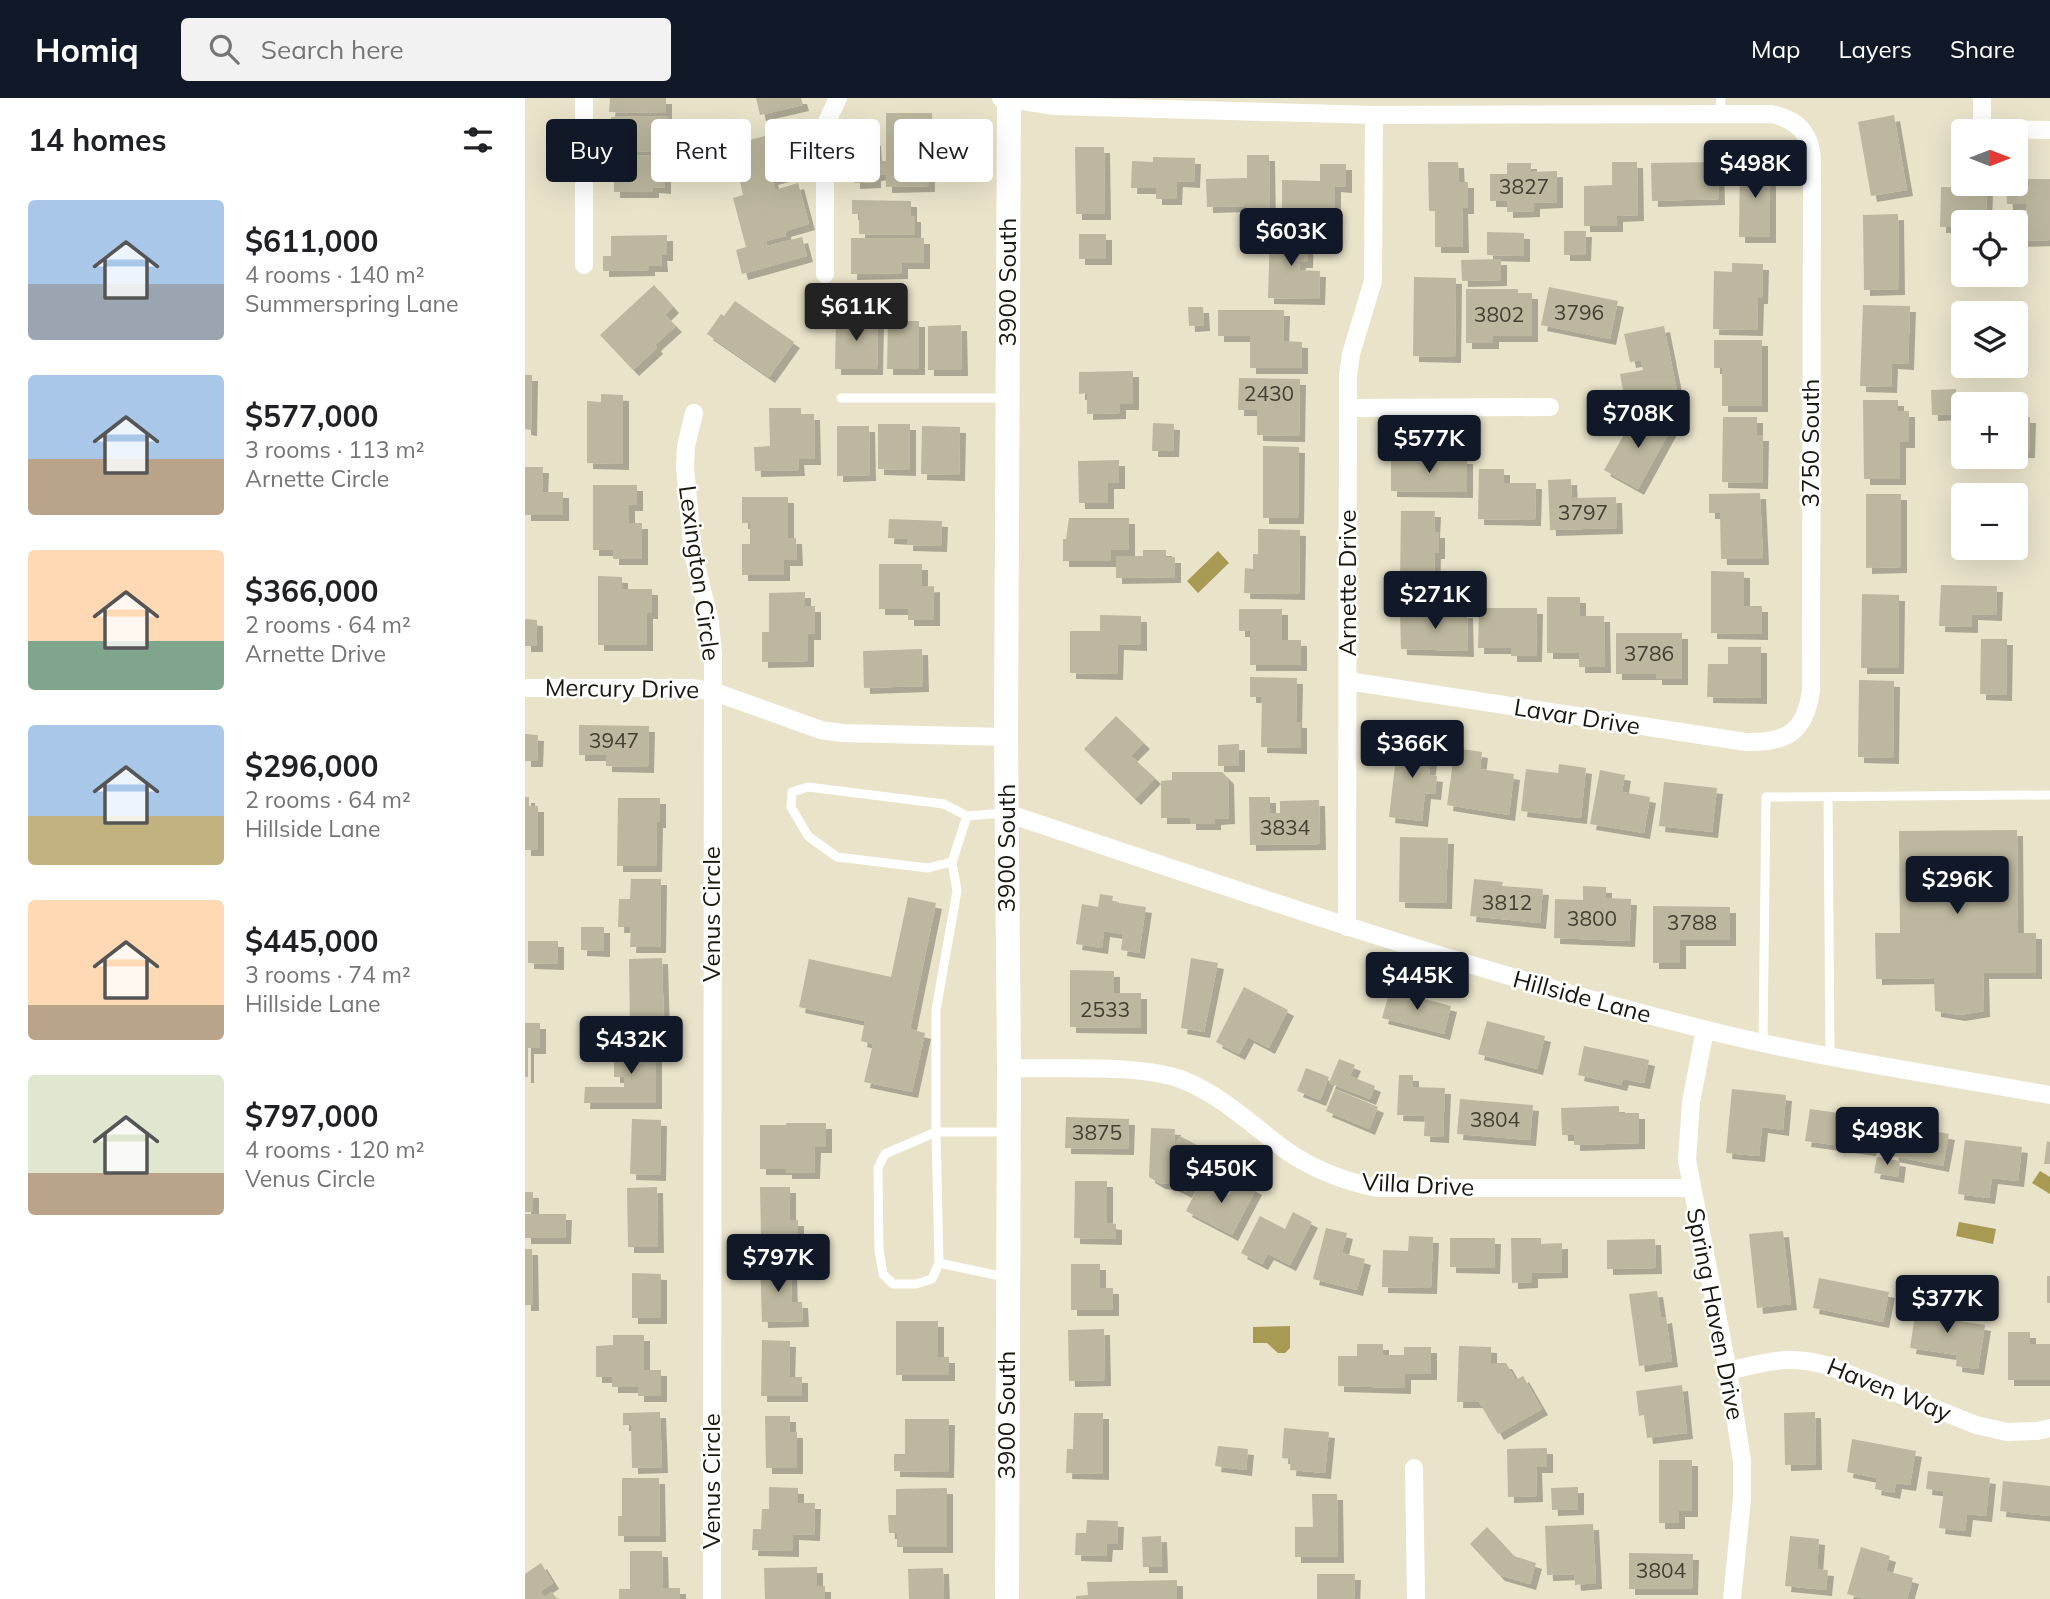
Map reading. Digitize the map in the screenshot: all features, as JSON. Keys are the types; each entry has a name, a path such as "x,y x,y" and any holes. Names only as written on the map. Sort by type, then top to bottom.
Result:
{"main road":[{"name":"3900 South","path":"1006,98 1006,813 1009,1068 1007,1599"}],"street":[{"path":"583,98 583,265"},
{"path":"825,274 825,126 838,98"},
{"name":"3750 South","path":"1006,98 1055,106 1374,116 1484,106 1721,106 1771,114 1789,119 1798,125 1809,141 1812,160 1811,691 1808,710 1800,723"},
{"path":"1982,98 1982,129 2050,130"},
{"name":"Arnette Drive","path":"1347,928 1348,408 1351,354 1373,281 1374,116"},
{"path":"1348,408 1549,407"},
{"name":"Lexington Circle","path":"694,413 686,446 685,467 692,553 712,634 712,691"},
{"name":"Lavar Drive","path":"1348,681 1746,742 1780,740 1800,723"},
{"name":"Mercury Drive","path":"525,688 691,688 739,698 821,730 842,733 1006,737"},
{"name":"Venus Circle","path":"712,691 712,1599"},
{"name":"Hillside Lane","path":"1006,813 1347,928 1525,982 1705,1030 2050,1095"},
{"name":"Spring Haven Drive","path":"1705,1030 1691,1102 1687,1160 1728,1371 1742,1461 1742,1499 1733,1599"},
{"name":"Villa Drive","path":"1009,1068 1138,1071 1182,1080 1215,1097 1305,1162 1340,1179 1377,1188 1691,1188"},
{"name":"Haven Way","path":"1728,1371 1787,1358 1807,1359 1976,1425 2007,1432 2050,1429"},
{"path":"1414,1468 1416,1599"}],"lane":[{"path":"841,398 1007,398"},
{"path":"952,862 928,868 837,857 808,836 791,807 792,792 808,787 944,804 967,816 1006,813"},
{"path":"1763,1042 1766,797 2050,795"},
{"path":"1828,797 1830,1055"},
{"path":"967,816 952,862 957,891 936,1010 936,1132 939,1262 932,1279 916,1284 893,1284 883,1274 879,1250 878,1167 885,1154 936,1132 1008,1132"},
{"path":"939,1262 1007,1277"}],"shaded area":[{"path":"1218,551 1229,563 1198,593 1187,581"},
{"path":"2040,1171 2050,1177 2050,1194 2032,1183"},
{"path":"1959,1222 1996,1229 1993,1244 1956,1236"},
{"path":"1290,1326 1290,1348 1285,1353 1278,1353 1267,1343 1253,1343 1253,1327"}],"building":[{"path":"610,98 666,98 666,113 609,112"},
{"path":"756,98 801,98 803,105 760,115"},
{"path":"886,113 932,113 932,119 894,119 894,182 929,182 929,186 886,187 886,174 880,175 880,161 886,161"},
{"path":"1894,115 1907,190 1871,196 1858,122"},
{"path":"667,116 667,119 651,119 651,151 637,151 637,119 611,117"},
{"path":"765,136 765,182 773,182 775,190 798,183 809,224 785,231 786,236 766,241 767,246 802,237 807,256 742,274 736,250 746,247 733,198 743,195 740,182 751,182 751,140"},
{"path":"1075,147 1104,147 1105,214 1076,214"},
{"path":"637,155 651,156 651,182 665,182 665,188 653,187 653,192 614,192 614,182 637,182"},
{"path":"1247,155 1269,155 1270,221 1246,222 1246,206 1207,207 1206,179 1247,178"},
{"path":"1153,157 1195,158 1194,182 1177,181 1176,199 1156,199 1156,188 1131,188 1132,161 1153,162"},
{"path":"1428,162 1458,162 1459,182 1468,182 1468,208 1462,208 1463,247 1435,247 1435,211 1429,211"},
{"path":"1612,162 1637,162 1638,215 1617,216 1617,226 1584,226 1584,186 1612,185"},
{"path":"1718,162 1719,199 1652,201 1651,163"},
{"path":"1507,163 1531,163 1531,172 1557,171 1557,202 1534,203 1534,211 1507,212 1507,201 1490,201 1490,174 1507,174"},
{"path":"1740,163 1770,163 1770,237 1739,237"},
{"path":"1320,164 1346,164 1346,187 1335,186 1335,210 1282,208 1282,180 1320,181"},
{"path":"2028,179 2050,179 2050,240 2028,241 2026,204 2007,204 2007,196 2028,196"},
{"path":"1941,187 1951,187 1951,196 1987,196 1986,210 1951,210 1951,227 1940,227"},
{"path":"852,200 911,201 911,216 915,216 915,235 859,234 859,214 852,214"},
{"path":"1898,214 1899,289 1864,290 1863,215"},
{"path":"1564,231 1586,231 1585,255 1564,255"},
{"path":"1270,232 1308,233 1307,262 1300,262 1299,270 1320,271 1319,299 1268,298"},
{"path":"1487,232 1524,233 1524,256 1487,255"},
{"path":"1079,234 1106,234 1106,259 1079,259"},
{"path":"667,235 667,255 661,255 662,266 649,266 649,270 603,271 603,256 611,256 611,236"},
{"path":"851,238 924,238 924,263 902,263 902,273 851,274"},
{"path":"1501,259 1501,280 1462,281 1461,260"},
{"path":"1732,263 1763,264 1757,330 1713,329 1714,271 1732,272"},
{"path":"1414,277 1456,278 1455,357 1413,356"},
{"path":"654,285 673,307 665,315 676,326 633,370 600,335"},
{"path":"1549,287 1618,301 1610,339 1541,325"},
{"path":"1466,289 1518,289 1518,293 1532,293 1532,336 1493,336 1493,343 1466,343"},
{"path":"735,301 794,342 769,377 707,334 721,314 724,316"},
{"path":"1863,305 1910,306 1908,364 1892,363 1891,387 1860,386"},
{"path":"1188,307 1203,307 1204,325 1189,326"},
{"path":"1218,310 1284,310 1283,341 1302,342 1302,368 1250,368 1250,336 1218,336"},
{"path":"836,316 878,317 877,369 835,369"},
{"path":"888,321 919,321 919,369 887,369"},
{"path":"961,325 962,370 928,370 928,326"},
{"path":"1664,326 1677,391 1625,401 1620,374 1643,370 1641,360 1630,362 1624,334"},
{"path":"1714,340 1762,340 1762,406 1722,406 1722,368 1714,368"},
{"path":"1133,371 1133,404 1120,404 1120,413 1087,414 1087,393 1079,394 1079,372"},
{"path":"525,375 532,375 531,430 525,429"},
{"path":"1239,378 1300,379 1299,436 1257,435 1257,410 1238,410"},
{"path":"1956,389 1956,392 1951,392 1951,414 1932,415 1931,390"},
{"path":"601,394 623,395 623,464 587,463 587,401 601,402"},
{"path":"1863,400 1898,400 1898,411 1909,411 1909,442 1900,442 1900,479 1864,479"},
{"path":"769,408 801,408 801,414 814,414 815,459 798,459 799,470 755,471 754,447 770,446"},
{"path":"1638,410 1671,429 1638,489 1604,470"},
{"path":"1723,417 1757,417 1757,435 1763,435 1762,483 1722,482"},
{"path":"2028,417 2030,417 2029,452"},
{"path":"1153,423 1174,424 1173,451 1152,451"},
{"path":"878,424 910,424 910,470 878,469"},
{"path":"837,426 869,426 870,475 837,476"},
{"path":"922,426 960,427 959,475 921,474"},
{"path":"1263,446 1299,447 1298,518 1263,518"},
{"path":"1391,458 1467,458 1467,492 1391,491"},
{"path":"1119,460 1119,483 1108,483 1108,503 1079,503 1078,461"},
{"path":"525,467 543,467 542,492 563,492 563,515 525,515"},
{"path":"1479,469 1504,469 1504,483 1536,483 1535,520 1478,519"},
{"path":"1571,479 1572,498 1616,497 1617,528 1550,530 1548,480"},
{"path":"593,485 637,485 637,505 629,505 629,523 642,523 642,559 613,559 613,550 593,550"},
{"path":"1760,493 1763,559 1721,559 1720,513 1709,513 1709,494"},
{"path":"1866,494 1901,494 1901,567 1866,568"},
{"path":"742,497 788,497 788,538 796,538 797,560 784,560 784,575 742,575 742,544 750,544 750,523 742,523"},
{"path":"1401,511 1435,511 1434,532 1439,532 1439,553 1435,553 1434,583 1400,582"},
{"path":"1069,518 1129,518 1129,550 1111,550 1111,561 1063,561 1063,539 1066,539"},
{"path":"889,519 942,521 941,546 907,545 907,539 888,538"},
{"path":"1258,529 1300,530 1299,594 1244,593 1245,568 1253,569 1253,554 1258,554"},
{"path":"1143,550 1166,550 1166,557 1175,557 1175,577 1116,578 1116,556 1143,556"},
{"path":"879,564 922,564 922,587 934,586 934,620 908,620 908,609 879,609"},
{"path":"1711,571 1744,572 1744,606 1762,606 1762,634 1711,633"},
{"path":"598,576 622,577 622,589 652,589 652,613 647,613 647,645 598,645"},
{"path":"1941,585 1997,586 1996,615 1972,614 1972,627 1939,626"},
{"path":"805,592 805,606 815,606 815,634 808,634 808,661 762,662 762,632 769,632 769,593"},
{"path":"1862,594 1899,595 1898,668 1861,668"},
{"path":"1547,597 1580,597 1580,616 1604,616 1605,667 1579,667 1579,653 1547,653"},
{"path":"1479,608 1537,608 1536,656 1511,656 1511,648 1478,648"},
{"path":"1239,609 1282,609 1282,640 1301,640 1301,665 1250,665 1250,631 1239,631"},
{"path":"1467,612 1468,651 1401,649 1400,614"},
{"path":"1100,615 1141,616 1141,645 1118,644 1117,674 1070,673 1070,631 1100,631"},
{"path":"525,619 537,620 537,646 525,646"},
{"path":"1616,633 1682,633 1682,679 1656,679 1656,674 1616,674"},
{"path":"1981,639 2007,639 2006,695 1980,694"},
{"path":"1728,647 1761,647 1761,698 1707,697 1708,664 1728,664"},
{"path":"922,649 923,686 864,688 863,651"},
{"path":"1250,677 1297,678 1296,722 1301,722 1301,748 1261,747 1262,697 1250,697"},
{"path":"1859,680 1894,681 1893,758 1858,757"},
{"path":"1116,716 1144,743 1131,756 1155,778 1135,799 1084,749"},
{"path":"579,725 649,726 648,767 606,766 606,755 579,755"},
{"path":"525,734 538,735 537,761 525,761"},
{"path":"1398,740 1433,744 1429,775 1437,776 1435,794 1425,793 1422,821 1389,817"},
{"path":"1239,744 1239,766 1218,766 1218,745"},
{"path":"1455,748 1482,752 1480,769 1514,774 1509,815 1447,805"},
{"path":"1559,764 1586,768 1581,818 1521,811 1526,769 1558,773"},
{"path":"1600,770 1625,775 1622,792 1650,797 1644,833 1590,824"},
{"path":"1172,772 1222,772 1228,778 1229,818 1215,819 1215,824 1190,824 1190,818 1161,818 1161,781 1172,780"},
{"path":"1664,782 1717,788 1712,832 1659,826"},
{"path":"525,797 529,797 529,806 538,806 538,850 525,850"},
{"path":"1249,797 1270,797 1270,813 1280,813 1280,801 1319,800 1320,844 1250,845"},
{"path":"618,798 660,798 656,866 617,866"},
{"path":"2017,830 2018,933 2036,933 2036,973 1983,973 1984,1011 1959,1015 1935,1011 1934,978 1876,979 1875,933 1900,933 1899,831"},
{"path":"1400,837 1448,838 1446,903 1399,902"},
{"path":"631,879 661,879 660,947 630,947 631,927 618,927 619,899 630,899"},
{"path":"1474,879 1503,882 1502,886 1543,889 1540,923 1470,916"},
{"path":"1583,886 1606,887 1606,898 1631,899 1629,941 1554,938 1555,899 1583,900"},
{"path":"1100,894 1113,896 1112,902 1146,907 1139,953 1121,950 1123,934 1104,931 1102,948 1076,944 1082,904 1098,907"},
{"path":"908,897 936,903 910,1029 925,1033 912,1092 864,1082 873,1044 861,1041 865,1021 799,1007 809,959 891,977"},
{"path":"1653,906 1730,907 1730,940 1680,940 1680,963 1653,963"},
{"path":"581,927 604,927 604,951 581,950"},
{"path":"528,941 558,941 558,964 528,963"},
{"path":"662,958 664,1026 630,1027 629,959"},
{"path":"1191,958 1218,963 1204,1032 1181,1028"},
{"path":"1070,970 1114,971 1114,993 1141,993 1141,1028 1070,1027"},
{"path":"1244,987 1288,1010 1269,1048 1248,1037 1239,1054 1216,1042"},
{"path":"1390,990 1451,1006 1444,1034 1382,1018"},
{"path":"1487,1021 1545,1036 1537,1069 1478,1054"},
{"path":"525,1023 540,1023 540,1048 528,1048 528,1077 525,1077"},
{"path":"627,1039 656,1039 656,1103 584,1103 585,1087 624,1087 624,1077 614,1077 614,1053 627,1053"},
{"path":"1584,1046 1649,1060 1644,1083 1623,1079 1621,1085 1578,1075"},
{"path":"1339,1059 1355,1065 1350,1076 1375,1086 1370,1099 1329,1083"},
{"path":"1306,1068 1329,1077 1320,1100 1297,1091"},
{"path":"1399,1075 1413,1075 1413,1087 1445,1088 1443,1137 1424,1136 1425,1116 1397,1115"},
{"path":"1335,1089 1378,1107 1369,1129 1326,1111"},
{"path":"1732,1089 1786,1095 1783,1130 1762,1127 1759,1156 1726,1153"},
{"path":"1460,1099 1533,1105 1530,1140 1457,1134"},
{"path":"1619,1106 1619,1113 1639,1113 1639,1143 1574,1145 1574,1135 1562,1135 1561,1108"},
{"path":"1810,1109 1875,1118 1870,1150 1805,1141"},
{"path":"1066,1117 1129,1119 1128,1149 1065,1148"},
{"path":"632,1119 661,1120 660,1175 630,1174"},
{"path":"826,1123 826,1147 815,1147 814,1173 760,1169 760,1125"},
{"path":"1899,1124 1949,1134 1943,1166 1892,1156"},
{"path":"1151,1128 1175,1129 1174,1147 1180,1136 1208,1151 1186,1192 1149,1177"},
{"path":"1965,1140 2022,1147 2018,1181 1992,1178 1989,1198 1958,1194"},
{"path":"2047,1141 2050,1142 2050,1164 2044,1164"},
{"path":"1877,1157 1900,1161 1898,1177 1874,1173"},
{"path":"1237,1179 1256,1189 1232,1235 1186,1211 1201,1181 1229,1195"},
{"path":"1075,1181 1107,1181 1107,1223 1116,1224 1116,1239 1074,1238"},
{"path":"657,1187 658,1247 628,1247 627,1188"},
{"path":"760,1187 790,1187 790,1220 798,1220 798,1237 761,1238"},
{"path":"525,1192 533,1192 533,1212 525,1212"},
{"path":"1293,1212 1312,1222 1290,1265 1268,1254 1262,1264 1241,1253 1260,1216 1285,1229"},
{"path":"525,1214 566,1214 565,1238 525,1238"},
{"path":"1326,1228 1347,1233 1342,1253 1365,1259 1357,1290 1313,1279"},
{"path":"1783,1231 1791,1304 1757,1308 1749,1234"},
{"path":"1409,1236 1433,1237 1431,1288 1382,1287 1383,1250 1408,1251"},
{"path":"1450,1238 1495,1238 1494,1268 1450,1267"},
{"path":"1511,1238 1541,1238 1541,1244 1562,1243 1562,1272 1532,1273 1532,1282 1512,1283"},
{"path":"1655,1239 1656,1268 1607,1269 1607,1240"},
{"path":"525,1249 532,1249 533,1305 525,1305"},
{"path":"760,1260 781,1260 781,1271 791,1271 792,1302 802,1302 803,1321 762,1322"},
{"path":"1071,1264 1100,1264 1100,1288 1113,1288 1113,1310 1071,1310"},
{"path":"632,1273 661,1274 661,1318 632,1318"},
{"path":"2047,1276 2050,1276 2050,1303 2047,1303"},
{"path":"1819,1278 1889,1292 1883,1322 1813,1308"},
{"path":"1657,1291 1661,1318 1666,1317 1672,1361 1639,1366 1629,1294"},
{"path":"1917,1302 1949,1307 1947,1319 1985,1325 1978,1369 1956,1366 1957,1355 1910,1348"},
{"path":"896,1321 938,1321 938,1357 949,1357 949,1375 896,1375"},
{"path":"1104,1329 1105,1380 1069,1381 1068,1330"},
{"path":"2008,1332 2030,1332 2030,1344 2050,1344 2050,1380 2008,1380"},
{"path":"613,1335 644,1335 644,1370 661,1370 661,1396 638,1396 638,1387 612,1387 612,1377 596,1377 596,1346 613,1345"},
{"path":"762,1340 790,1341 789,1377 802,1377 802,1396 761,1396"},
{"path":"1357,1344 1383,1344 1383,1355 1404,1355 1404,1347 1431,1347 1431,1374 1405,1374 1405,1388 1338,1386 1338,1356 1357,1356"},
{"path":"1459,1346 1491,1347 1491,1363 1506,1363 1516,1380 1523,1376 1542,1409 1498,1434 1479,1402 1457,1402"},
{"path":"1682,1385 1687,1433 1647,1438 1644,1415 1639,1416 1636,1391"},
{"path":"660,1412 662,1467 632,1468 631,1425 623,1425 623,1413"},
{"path":"1815,1412 1816,1464 1785,1465 1784,1413"},
{"path":"1074,1413 1103,1413 1103,1474 1066,1473 1067,1449 1073,1449"},
{"path":"765,1416 790,1416 790,1432 797,1432 797,1468 766,1468"},
{"path":"905,1419 949,1419 948,1472 894,1471 894,1454 905,1454"},
{"path":"1284,1428 1329,1432 1325,1473 1290,1470 1291,1459 1282,1458"},
{"path":"1852,1439 1916,1451 1910,1485 1896,1483 1894,1493 1875,1489 1877,1478 1847,1472"},
{"path":"1218,1446 1248,1449 1246,1470 1215,1466"},
{"path":"1547,1448 1547,1467 1536,1467 1537,1496 1508,1497 1507,1449"},
{"path":"1659,1460 1692,1460 1692,1511 1679,1511 1679,1523 1659,1523"},
{"path":"1928,1471 1990,1478 1986,1516 1967,1514 1965,1531 1939,1528 1944,1491 1926,1489"},
{"path":"622,1478 659,1478 660,1536 618,1536 618,1516 622,1516"},
{"path":"2003,1481 2050,1486 2050,1516 2000,1511"},
{"path":"769,1487 798,1488 798,1503 815,1503 814,1535 793,1534 793,1551 752,1550 753,1529 761,1529 762,1509 769,1509"},
{"path":"1578,1487 1578,1509 1552,1510 1551,1488"},
{"path":"947,1488 947,1547 897,1547 897,1533 889,1533 888,1515 896,1515 896,1489"},
{"path":"1312,1494 1337,1494 1338,1557 1295,1557 1295,1527 1313,1527"},
{"path":"1087,1520 1118,1521 1117,1544 1107,1544 1106,1556 1075,1555 1076,1533 1086,1533"},
{"path":"1593,1524 1596,1583 1575,1585 1574,1574 1547,1575 1545,1526"},
{"path":"1487,1527 1514,1556 1536,1563 1530,1584 1499,1575 1470,1544"},
{"path":"1161,1536 1162,1567 1143,1567 1142,1537"},
{"path":"1790,1536 1819,1539 1817,1569 1828,1570 1826,1590 1785,1586"},
{"path":"1861,1547 1890,1556 1886,1571 1913,1578 1907,1599 1865,1599 1847,1594"},
{"path":"630,1551 662,1551 663,1588 680,1588 680,1599 619,1599 619,1589 630,1589"},
{"path":"1629,1553 1693,1554 1692,1589 1629,1589"},
{"path":"541,1563 553,1583 541,1591 544,1597 552,1592 557,1599 525,1599 525,1574"},
{"path":"817,1567 817,1586 825,1586 825,1599 765,1599 764,1568"},
{"path":"943,1568 944,1599 909,1599 908,1569"},
{"path":"1317,1574 1355,1574 1354,1599 1317,1599"},
{"path":"1177,1580 1177,1599 1076,1599 1076,1596 1088,1595 1087,1582"}]}
